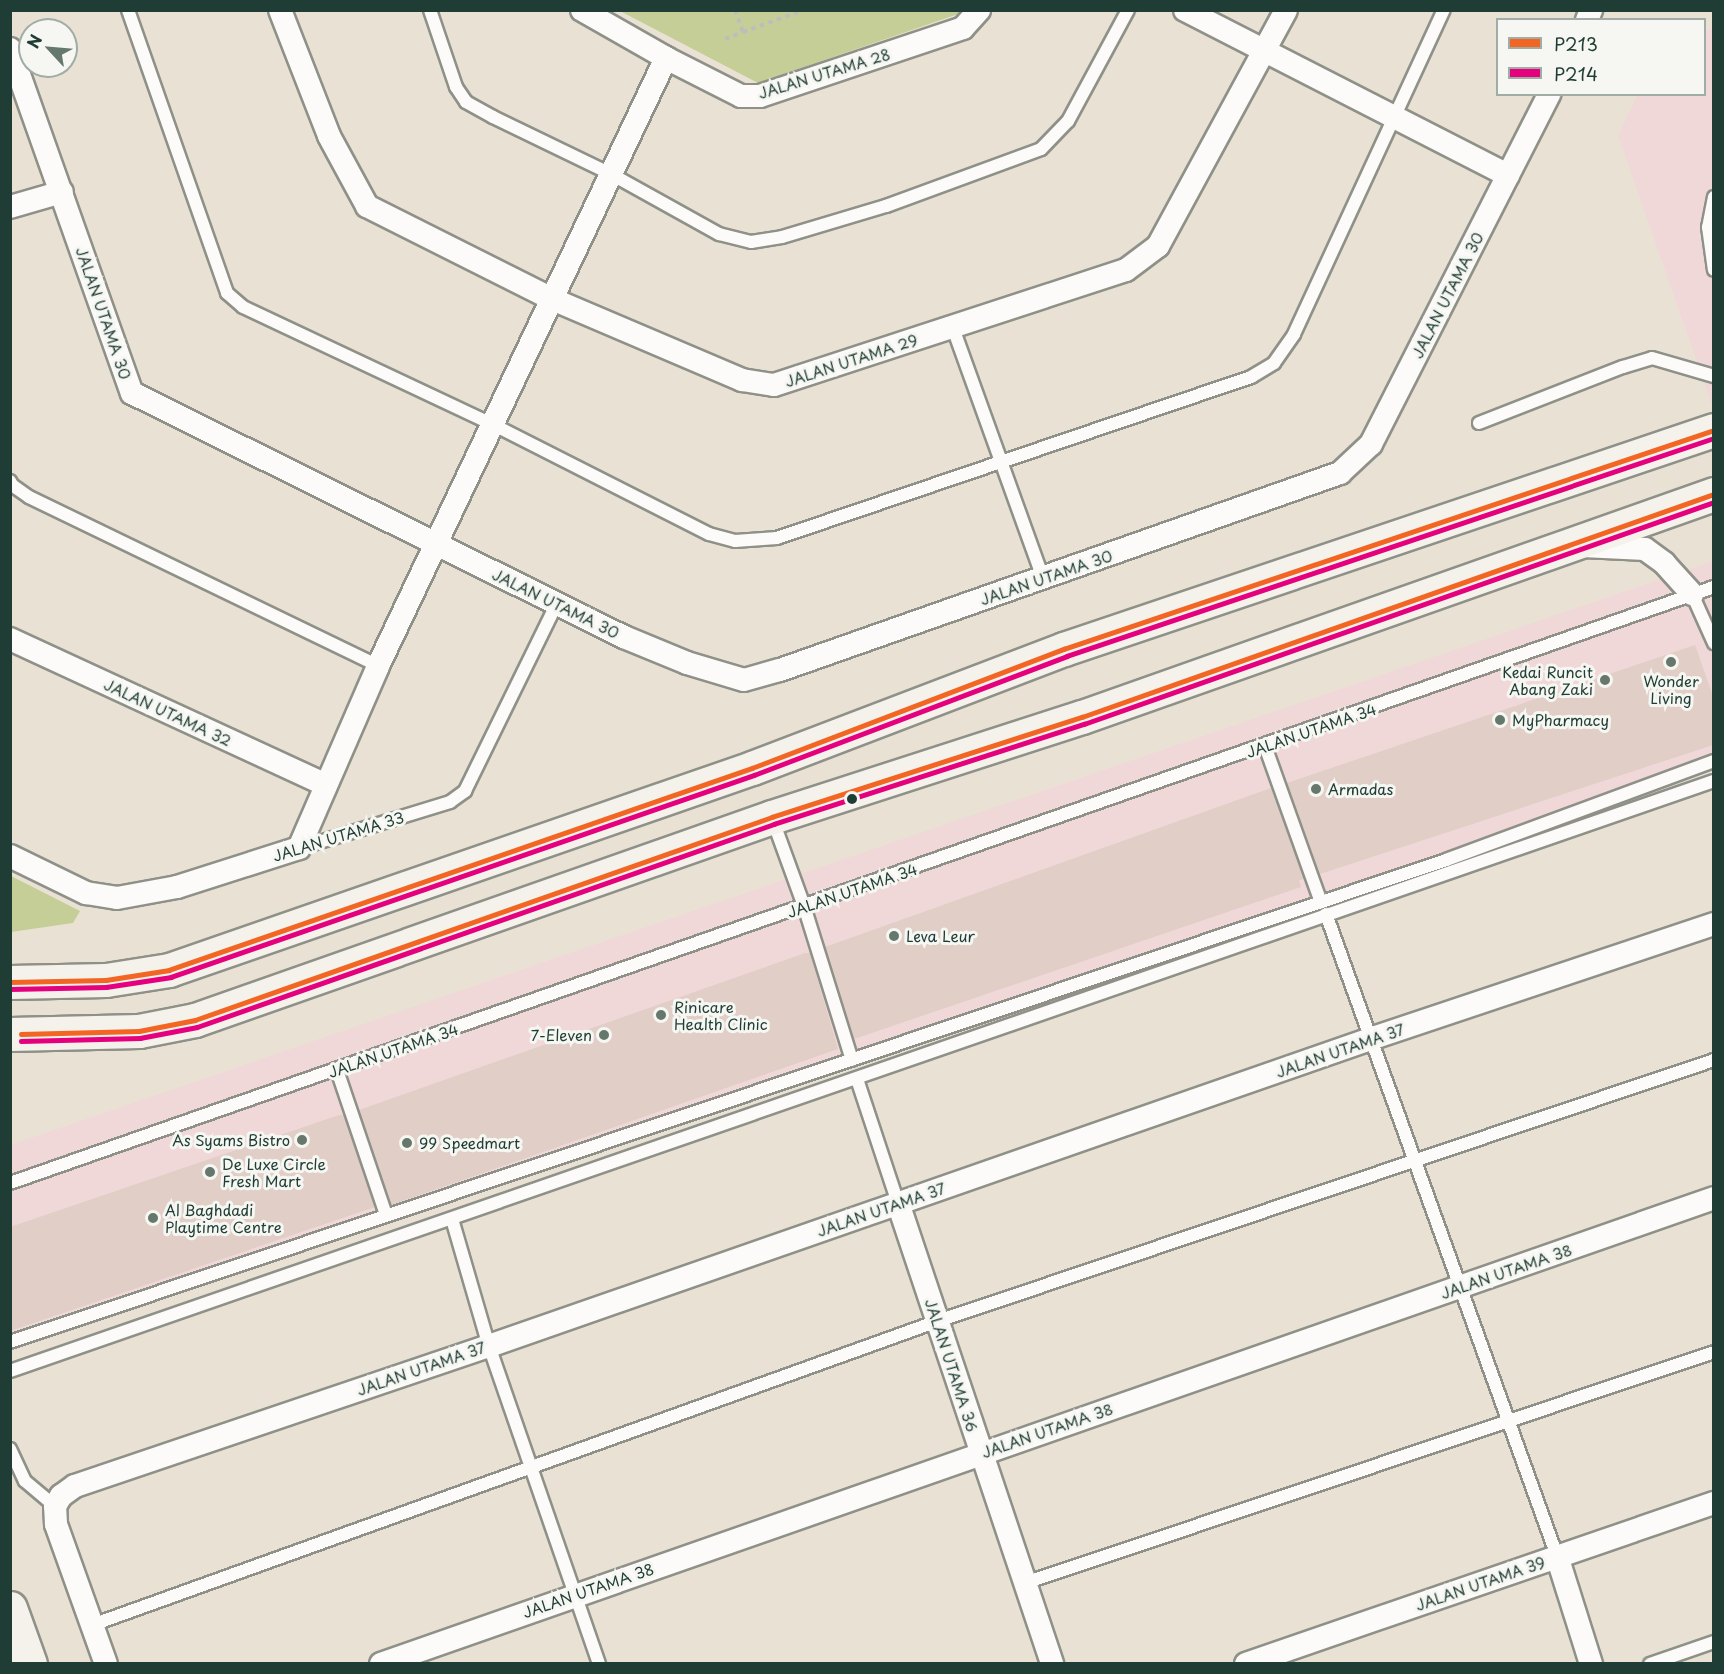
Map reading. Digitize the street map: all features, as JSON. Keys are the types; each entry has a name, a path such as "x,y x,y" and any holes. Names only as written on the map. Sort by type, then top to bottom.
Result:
{"street":[{"name":"JALAN UTAMA 29","path":"280,10 329,136 367,206 552,299 742,380 774,385 1126,270 1158,246 1286,10"},
{"name":"JALAN UTAMA 28","path":"582,10 666,58 741,96 760,96 963,28 979,10"},
{"path":"1185,10 1508,175"},
{"name":"JALAN UTAMA 30","path":"10,49 132,393 624,637 687,663 744,680 780,670 1340,473 1371,444 1548,96"},
{"path":"298,848 378,666 666,58"},
{"path":"10,207 62,192"},
{"path":"10,982 106,980 169,970 752,768 1064,650 1713,430"},
{"path":"10,1034 139,1031 195,1020 772,817 1082,717 1713,494"},
{"path":"1566,546 1645,549 1703,591"},
{"name":"JALAN UTAMA 32","path":"10,639 326,785"},
{"name":"JALAN UTAMA 33","path":"10,856 86,893 117,898 177,887 298,848"},
{"name":"JALAN UTAMA 37","path":"55,1506 61,1496 75,1486 489,1346 1370,1039 1713,924"},
{"name":"JALAN UTAMA 38","path":"381,1664 575,1594 1713,1198"},
{"name":"JALAN UTAMA 36","path":"898,1203 1052,1664"},
{"name":"JALAN UTAMA 39","path":"1246,1664 1713,1503"},
{"path":"55,1506 56,1524 106,1664"},
{"path":"1557,1556 1591,1664"},
{"path":"10,1608 30,1664"}],"lane":[{"path":"128,10 227,293 243,307 492,424 709,534 735,541 777,538 1251,377 1274,363 1294,334 1444,10"},
{"path":"430,10 456,87 466,102 611,174 720,234 751,242 782,237 886,206 1041,149 1068,121 1128,10"},
{"path":"1713,197 1708,227 1713,270"},
{"path":"953,328 1043,578"},
{"path":"1479,423 1652,358 1713,376"},
{"path":"10,481 29,497 378,666"},
{"path":"1703,591 1713,643"},
{"name":"JALAN UTAMA 34","path":"10,1183 1703,591"},
{"name":"JALAN UTAMA 33","path":"298,848 450,801 465,790 557,603"},
{"path":"1265,746 1557,1556"},
{"path":"10,1371 857,1079 1324,908 1713,761"},
{"path":"10,1342 852,1060 1713,781"},
{"path":"772,817 804,906 852,1060"},
{"path":"92,1625 532,1469 938,1321 1713,1060"},
{"path":"337,1070 386,1215"},
{"path":"857,1079 898,1203"},
{"path":"452,1219 489,1346 599,1664"},
{"path":"1025,1583 1713,1352"},
{"path":"10,1449 25,1481 55,1506"},
{"path":"1650,1664 1713,1642"}],"path":[{"path":"735,10 743,32"},
{"path":"725,39 803,10"}],"shaded area":[{"path":"1713,28 1713,408 1618,136 1637,96 1706,96 1706,31"},
{"path":"1713,561 1713,769 11,1332 10,1145"}],"green space":[{"path":"620,11 967,11 758,83"},
{"path":"11,876 80,911 73,923 11,932"}],"building":[{"path":"1695,645 1713,696 1713,745 1320,874 1287,783"},
{"path":"1271,788 1304,879 1299,880 1301,887 854,1039 825,947"},
{"path":"810,953 838,1049 391,1205 359,1110"},
{"path":"344,1115 375,1207 10,1331 10,1227"}],"transit line":[{"name":"P213","path":"10,982 106,980 169,970 752,768 1064,649 1714,430"},
{"name":"P214","path":"10,989 106,987 171,977 754,775 1067,656 1714,438"},
{"name":"P213","path":"21,1034 139,1031 195,1020 772,817 1082,717 1714,494"},
{"name":"P214","path":"21,1041 140,1038 197,1027 774,824 1084,724 1714,502"}],"place":[{"name":"Wonder Living","path":"1671,662"},
{"name":"Kedai Runcit Abang Zaki","path":"1605,680"},
{"name":"MyPharmacy","path":"1500,720"},
{"name":"Armadas","path":"1316,789"},
{"name":"Leva Leur","path":"894,936"},
{"name":"Rinicare Health Clinic","path":"661,1015"},
{"name":"7-Eleven","path":"604,1035"},
{"name":"As Syams Bistro","path":"302,1140"},
{"name":"99 Speedmart","path":"407,1143"},
{"name":"De Luxe Circle Fresh Mart","path":"210,1172"},
{"name":"Al Baghdadi Playtime Centre","path":"153,1218"}]}
